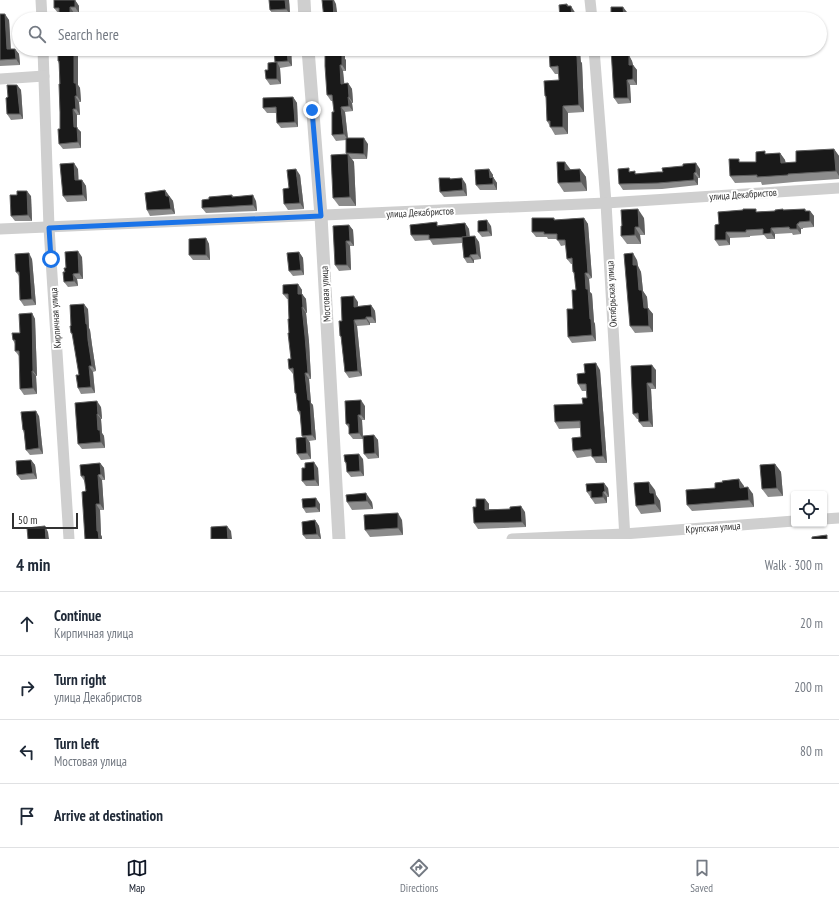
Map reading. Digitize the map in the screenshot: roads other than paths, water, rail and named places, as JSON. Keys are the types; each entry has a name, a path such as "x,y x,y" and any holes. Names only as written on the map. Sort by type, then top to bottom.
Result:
{"street":[{"path":"41,0 42,12"},
{"path":"304,0 305,12"},
{"path":"590,0 591,12"},
{"name":"Кирпичная улица","path":"43,56 49,228 69,539"},
{"name":"Мостовая улица","path":"309,56 321,216 339,539"},
{"name":"Октябрьская улица","path":"595,56 606,203 624,536"},
{"path":"0,79 44,76"},
{"name":"улица Декабристов","path":"0,229 606,203 839,188"},
{"path":"827,519 839,518"},
{"name":"Крупская улица","path":"512,539 624,536 791,521"}]}
